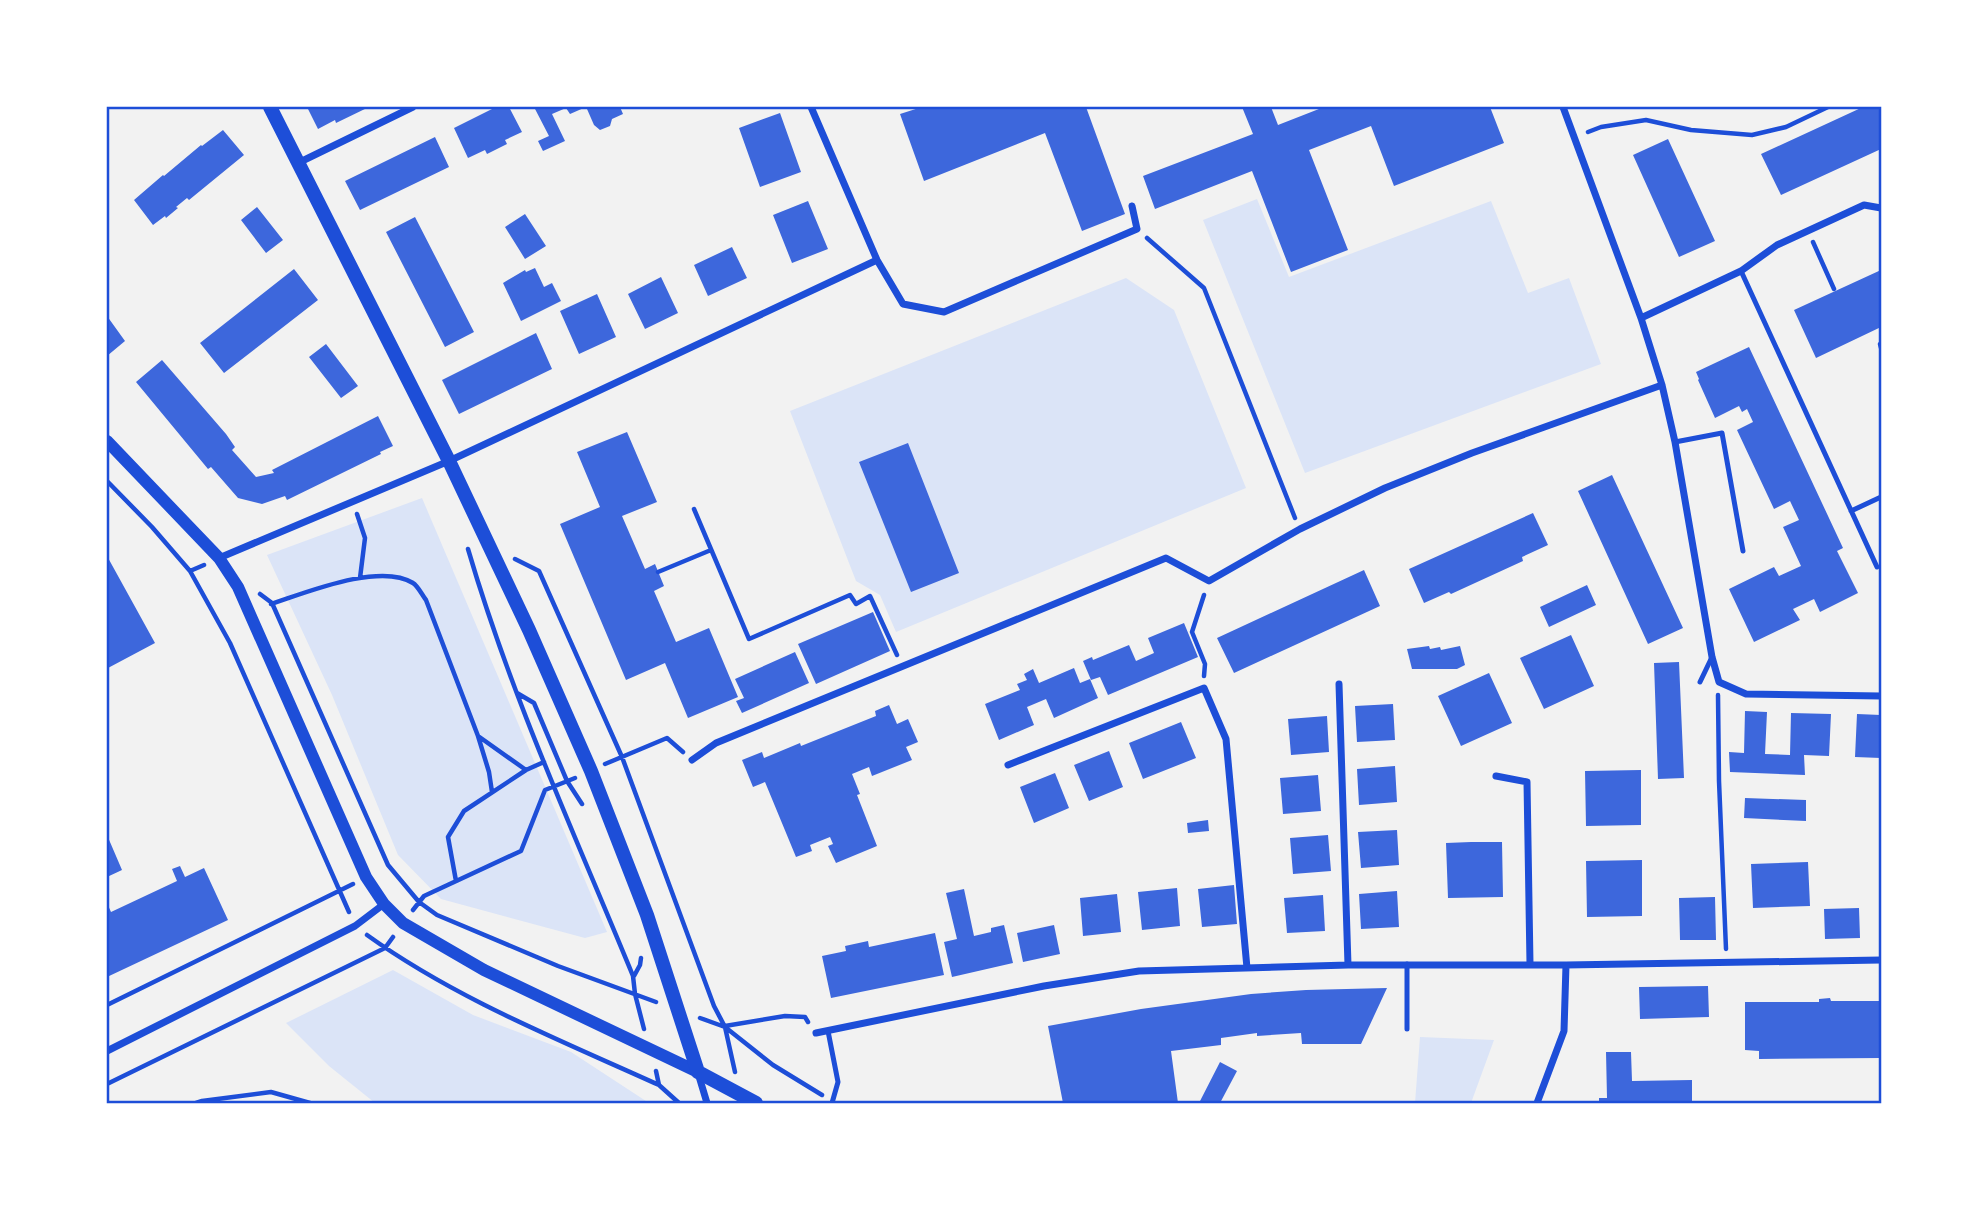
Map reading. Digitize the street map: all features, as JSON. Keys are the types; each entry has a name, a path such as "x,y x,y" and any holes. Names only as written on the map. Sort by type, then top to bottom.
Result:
{"main road":[{"path":"270,107 449,461 591,771 647,915 698,1072 756,1103"}],"street":[{"path":"298,163 413,107"},
{"path":"811,107 877,260 903,304 944,312 1137,229 1132,206"},
{"path":"1563,107 1641,318 1662,385 1675,442 1712,657 1719,682 1746,694 1881,696"},
{"path":"1641,318 1741,271 1777,245 1864,205 1881,208"},
{"path":"219,558 449,461 877,260"},
{"path":"692,760 716,743 1167,558 1209,581 1300,529 1385,488 1472,453 1662,385"},
{"path":"107,442 219,558 238,587 366,877 384,904 402,923 484,970 698,1072 707,1103"},
{"path":"1339,684 1348,965"},
{"path":"1008,765 1204,688 1226,739 1247,968"},
{"path":"1496,776 1527,782 1530,964"},
{"path":"107,1051 355,926 384,904"},
{"path":"816,1033 1044,986 1139,971 1407,964 1566,965 1881,960"},
{"path":"1537,1103 1564,1031 1566,965"}],"lane":[{"path":"1741,271 1877,567"},
{"path":"1675,442 1722,433 1743,551"},
{"path":"1852,511 1881,497"},
{"path":"1700,682 1712,657"},
{"path":"1407,964 1407,1030"},
{"path":"828,1031 838,1082 832,1102"}],"path":[{"path":"1574,138 1601,127 1646,120 1691,130 1752,135 1786,127 1828,107"},
{"path":"1137,229 1204,288 1300,529"},
{"path":"1808,231 1834,289"},
{"path":"352,501 365,538 360,578"},
{"path":"694,509 749,639 850,595 856,604 870,596 889,637"},
{"path":"467,544 515,692 634,976 640,965 642,951"},
{"path":"489,545 539,571 622,757 713,1006 724,1027 740,1095"},
{"path":"658,572 710,550"},
{"path":"250,610 348,579 390,576 415,583 426,600 478,736 492,792"},
{"path":"1204,688 1205,664 1192,632 1209,581"},
{"path":"251,585 272,603 388,865 419,902 437,915 545,960 679,1010"},
{"path":"1715,962 1725,961 1726,942 1718,769 1719,682"},
{"path":"515,692 534,703 567,781 585,808"},
{"path":"478,736 526,770"},
{"path":"419,902 424,896 521,851 545,790 667,738 692,760"},
{"path":"456,881 448,837 464,811 526,770 544,762"},
{"path":"107,1005 339,891"},
{"path":"107,1084 385,948"},
{"path":"724,1027 785,1016 805,1017 816,1033"},
{"path":"724,1027 773,1065 832,1102"},
{"path":"197,1103 271,1092 310,1103"}],"shaded area":[{"path":"1257,199 1289,277 1491,201 1528,293 1569,278 1601,364 1305,473 1203,220"},
{"path":"1126,278 1174,310 1246,488 896,632 880,595 856,581 790,411"},
{"path":"422,498 607,932 585,938 441,899 398,855 332,695 267,555"},
{"path":"393,970 473,1015 571,1052 649,1103 375,1103 329,1066 286,1023"},
{"path":"1420,1037 1494,1040 1471,1103 1415,1103"}],"building":[{"path":"307,107 369,107 318,129"},
{"path":"496,107 509,107 522,132 505,140 507,144 487,154 485,150 468,158 454,128"},
{"path":"534,107 586,107 570,114 566,108 552,114 565,141 543,151 538,141 549,136"},
{"path":"620,107 623,114 612,119 610,126 600,130 594,125 587,109"},
{"path":"922,107 1086,107 1125,214 1082,231 1045,133 924,181 900,114"},
{"path":"1242,107 1271,107 1278,125 1324,107 1490,107 1504,143 1394,186 1371,126 1309,150 1348,250 1291,272 1252,171 1155,209 1143,176 1253,134"},
{"path":"1863,107 1881,107 1881,149 1781,195 1761,154"},
{"path":"780,113 801,172 760,187 739,128"},
{"path":"223,130 244,155 189,200 187,198 166,218 165,216 153,225 134,200"},
{"path":"435,137 449,167 360,210 345,181"},
{"path":"1668,139 1715,241 1679,257 1633,155"},
{"path":"808,201 828,249 792,263 773,215"},
{"path":"257,207 283,240 266,253 241,220"},
{"path":"525,214 546,246 525,259 505,227"},
{"path":"415,217 474,332 445,347 386,232"},
{"path":"732,247 747,278 708,296 694,265"},
{"path":"535,268 544,287 552,283 561,301 521,321 503,283 525,270 526,272"},
{"path":"294,269 318,300 224,373 200,343"},
{"path":"1881,270 1881,327 1816,358 1794,310"},
{"path":"661,277 678,313 645,329 628,294"},
{"path":"597,294 616,337 579,354 560,311"},
{"path":"107,316 125,341 107,356"},
{"path":"536,333 552,369 459,414 442,380"},
{"path":"326,344 358,386 341,398 309,357"},
{"path":"1749,347 1843,548 1837,551 1858,593 1820,612 1814,599 1793,609 1800,620 1754,642 1729,589 1774,567 1779,576 1801,566 1783,527 1799,520 1790,501 1774,509 1737,430 1753,422 1747,409 1742,412 1739,406 1715,418 1696,372"},
{"path":"162,360 226,434 235,447 232,450 256,477 274,473 272,470 378,416 393,446 287,500 285,496 262,504 238,498 211,467 208,469 136,382"},
{"path":"627,432 657,502 622,516 645,569 655,564 664,586 654,591 676,642 709,628 738,697 688,718 665,663 626,680 560,524 600,507 577,452"},
{"path":"908,443 959,573 911,592 859,462"},
{"path":"1612,475 1683,628 1648,644 1578,491"},
{"path":"1533,513 1548,545 1522,557 1523,561 1451,594 1449,592 1424,603 1409,569"},
{"path":"107,556 155,643 108,668 107,666"},
{"path":"1364,570 1380,606 1234,673 1217,638"},
{"path":"1587,585 1596,605 1549,627 1540,607"},
{"path":"873,612 890,651 816,684 798,644"},
{"path":"1184,623 1198,657 1108,695 1100,677 1091,680 1083,661 1092,657 1093,660 1129,645 1136,661 1154,653 1148,638"},
{"path":"1571,635 1594,686 1544,709 1520,658"},
{"path":"1429,646 1430,649 1440,647 1441,650 1460,646 1465,665 1457,669 1412,669 1407,649"},
{"path":"795,652 809,683 742,713 736,701 744,698 735,679"},
{"path":"1679,662 1684,778 1658,779 1654,663"},
{"path":"1074,668 1080,683 1090,679 1098,698 1054,718 1046,699 1027,707 1034,725 999,740 985,704 1020,690 1017,684 1027,680 1024,674 1033,669 1039,683"},
{"path":"1489,673 1512,723 1461,746 1438,696"},
{"path":"1393,704 1395,740 1357,742 1355,706"},
{"path":"889,705 897,724 908,719 918,742 906,747 912,760 872,776 869,767 852,774 860,794 857,795 877,846 836,863 828,846 833,844 830,837 810,845 812,851 796,857 765,782 753,787 742,760 762,752 764,758 800,743 801,746 876,716 875,711"},
{"path":"1745,711 1767,712 1765,754 1790,755 1791,713 1831,714 1829,756 1804,755 1805,775 1730,772 1729,752 1744,753"},
{"path":"1857,714 1881,715 1881,758 1855,757"},
{"path":"1327,716 1329,752 1291,755 1288,719"},
{"path":"1181,722 1196,758 1143,779 1129,743"},
{"path":"1109,751 1123,787 1089,801 1074,765"},
{"path":"1395,766 1397,802 1359,805 1357,769"},
{"path":"1641,770 1641,825 1586,826 1585,771"},
{"path":"1055,773 1069,808 1034,823 1020,787"},
{"path":"1318,775 1321,811 1283,814 1280,778"},
{"path":"1745,798 1806,800 1806,821 1744,818"},
{"path":"1208,820 1209,831 1188,833 1187,823"},
{"path":"1397,830 1399,865 1361,868 1358,832"},
{"path":"107,835 122,870 107,877"},
{"path":"1328,835 1331,871 1293,874 1290,838"},
{"path":"1502,842 1503,897 1448,898 1446,843"},
{"path":"1642,860 1642,916 1587,917 1586,861"},
{"path":"1808,862 1810,906 1753,908 1751,864"},
{"path":"180,866 185,877 204,868 228,920 107,977 107,903 111,912 177,881 172,869"},
{"path":"1234,885 1237,924 1202,927 1198,889"},
{"path":"1177,888 1180,926 1142,930 1138,892"},
{"path":"964,889 974,936 1004,925 1013,963 952,977 944,942 957,939 946,893"},
{"path":"1397,891 1399,927 1361,929 1359,894"},
{"path":"1117,894 1121,932 1083,936 1080,898"},
{"path":"1323,895 1325,931 1287,933 1284,898"},
{"path":"1715,897 1716,940 1680,940 1679,898"},
{"path":"1859,908 1860,938 1825,939 1824,909"},
{"path":"1054,925 1060,954 1023,962 1017,933"},
{"path":"935,933 944,975 831,998 822,956 846,951 845,946 868,941 869,947"},
{"path":"1708,986 1709,1017 1640,1019 1639,987"},
{"path":"1387,988 1361,1044 1302,1044 1301,1033 1257,1036 1257,1033 1221,1038 1221,1045 1171,1051 1178,1103 1063,1103 1048,1026 1141,1009 1251,994"},
{"path":"1830,998 1831,1001 1881,1001 1881,1058 1759,1059 1759,1051 1745,1050 1745,1002 1819,1002 1819,999"},
{"path":"1606,1052 1631,1052 1632,1081 1692,1080 1692,1103 1599,1103 1599,1098 1607,1098"},
{"path":"1220,1062 1237,1071 1220,1103 1199,1103"}]}
